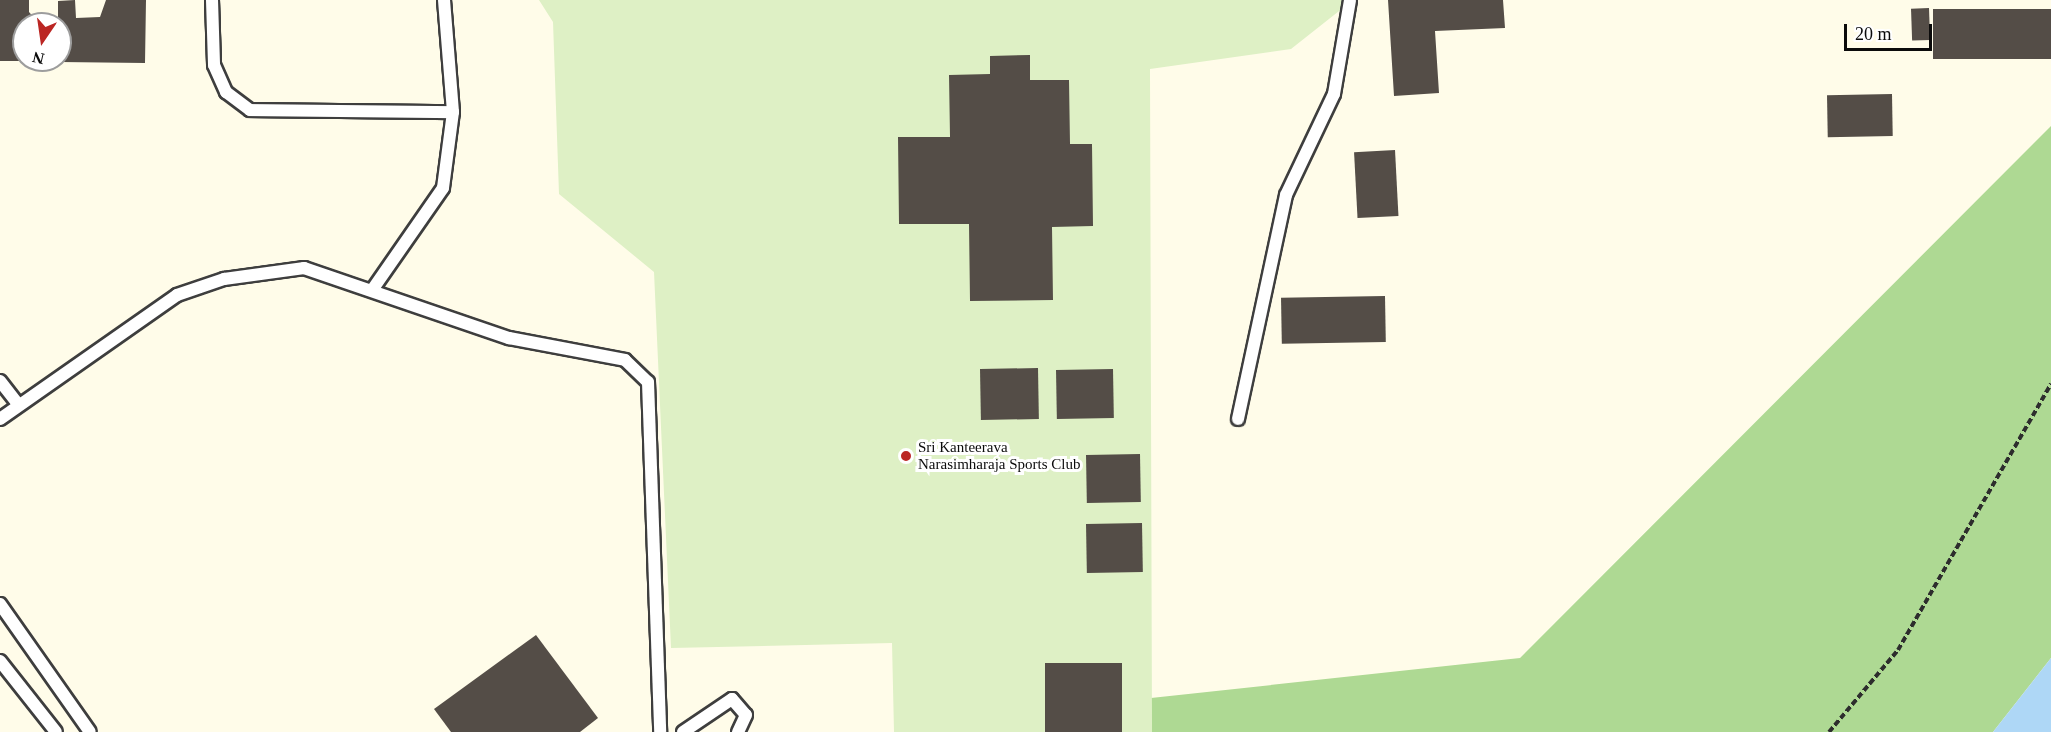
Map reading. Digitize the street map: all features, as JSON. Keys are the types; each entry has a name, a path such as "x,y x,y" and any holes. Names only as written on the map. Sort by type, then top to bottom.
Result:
{"lane":[{"path":"212,0 214,65 226,92 250,110 453,112"},
{"path":"372,290 443,188 453,112 444,0"},
{"path":"1238,419 1286,195 1334,94 1350,0"},
{"path":"0,419 18,404 177,296 224,279 304,268 509,338 625,360 648,382 660,732"},
{"path":"0,381 18,404"},
{"path":"0,604 90,732"},
{"path":"0,661 56,732"},
{"path":"683,732 732,699 746,715 738,732"}],"path":[{"path":"1829,732 1898,650 2051,384"}],"green space":[{"name":"Sri Kanteerava Narasimharaja Sports Club","path":"539,0 1353,0 1291,49 1150,69 1152,732 894,732 892,643 671,648 654,272 559,194 553,22"},
{"path":"2051,126 2051,658 1993,732 1152,732 1151,698 1520,658"}],"water":[{"path":"2051,658 2051,732 1993,732"}],"building":[{"path":"0,0 29,0 29,12 12,12 12,61 0,61"},
{"path":"75,0 76,18 100,17 106,0 146,0 145,63 72,62 72,12 58,12 58,1"},
{"path":"1388,0 1503,0 1505,28 1435,31 1439,93 1394,96"},
{"path":"1929,8 1930,40 1912,41 1911,9"},
{"path":"1933,9 2051,9 2051,59 1933,59"},
{"path":"1030,55 1030,80 1069,80 1070,144 1092,144 1093,226 1052,227 1053,300 970,301 969,224 899,224 898,137 950,137 949,75 990,74 990,56"},
{"path":"1892,94 1893,136 1828,137 1827,95"},
{"path":"1395,150 1398,216 1358,218 1354,152"},
{"path":"1385,296 1386,342 1282,344 1281,298"},
{"path":"1038,368 1039,419 981,420 980,369"},
{"path":"1113,369 1114,418 1057,419 1056,370"},
{"path":"1140,454 1141,502 1087,503 1086,455"},
{"path":"1142,523 1143,572 1087,573 1086,524"},
{"path":"536,635 598,718 580,732 451,732 434,709"},
{"path":"1045,663 1122,663 1122,732 1045,732"}],"place":[{"name":"Sri Kanteerava Narasimharaja Sports Club","path":"906,456"}]}
